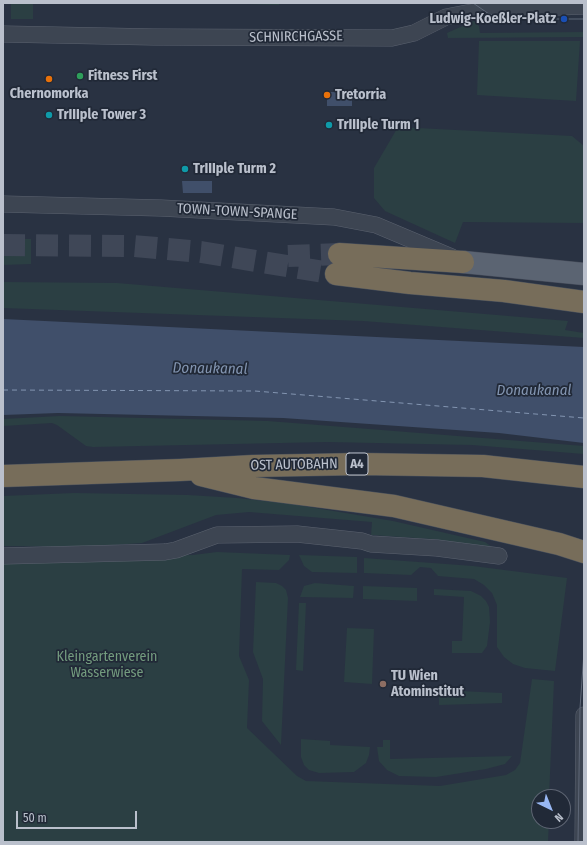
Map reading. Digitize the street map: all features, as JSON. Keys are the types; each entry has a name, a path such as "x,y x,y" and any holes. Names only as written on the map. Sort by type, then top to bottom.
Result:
{"highway":[{"path":"463,262 337,264 410,283 511,292 584,302"},
{"name":"OST AUTOBAHN","path":"3,476 253,466 438,464 483,466 584,477"},
{"path":"180,470 254,488 394,506 552,542 584,552"}],"main road":[{"path":"463,262 584,274"}],"street":[{"path":"489,3 507,8"},
{"name":"SCHNIRCHGASSE","path":"3,34 392,38 414,33 450,10 584,6"},
{"name":"TOWN-TOWN-SPANGE","path":"3,204 161,208 334,217 376,225 463,262"},
{"path":"3,556 165,552 176,550 217,535 297,534 362,541 371,544 437,548 499,556"},
{"path":"583,842 584,715"}],"green space":[{"path":"11,3 33,3 33,19 11,19"},
{"path":"279,3 279,5 247,4"},
{"path":"474,21 479,26 480,33 584,32 584,37 448,38 447,33"},
{"path":"479,41 580,41 576,101 477,95"},
{"path":"398,127 572,136 584,146 584,223 463,222 455,243 385,211 374,198 374,168"},
{"path":"3,239 31,239 31,264 3,265"},
{"path":"3,282 117,283 568,321 565,330 584,333 584,338 363,321 3,308"},
{"path":"60,416 268,421 584,446 584,454 472,445 327,442 93,447 86,446 52,423 3,426 3,419"},
{"path":"74,493 188,495 237,498 292,504 393,521 485,542 492,547 432,539 371,535 372,522 249,512 216,515 142,543 86,547 3,546 3,496"},
{"name":"Kleingartenverein Wasserwiese","path":"217,552 290,555 289,560 279,570 242,569 239,656 249,680 247,728 297,776 306,781 440,786 506,775 515,770 520,763 532,679 554,681 549,789 531,789 531,829 549,829 548,842 3,842 3,561 193,555"},
{"path":"299,555 357,557 357,573 312,572 304,566"},
{"path":"364,558 473,566 567,578 555,671 525,668 513,664 504,657 497,647 497,605 492,593 484,585 474,579 438,576 431,568 420,567 411,575 364,573"},
{"path":"256,582 276,583 282,586 286,590 288,598 281,745 262,721 263,679 253,652"},
{"path":"315,583 354,586 353,598 300,597 304,586"},
{"path":"363,586 417,588 417,601 363,599"},
{"path":"434,589 471,591 481,596 486,601 489,607 490,622 487,646 482,653 452,653 452,641 462,641 464,597 434,595"},
{"path":"299,603 306,603 303,671 296,670"},
{"path":"347,628 374,629 372,684 344,682"},
{"path":"439,690 502,693 502,703 439,705"},
{"path":"301,739 330,741 330,745 370,747 369,755 366,763 354,772 319,773 309,770 304,765 301,757"},
{"path":"383,740 390,740 390,759 512,756 505,764 486,769 436,777 399,776 387,770 379,761 377,747 383,747"}],"water":[{"path":"327,92 352,92 352,106 327,106"},
{"path":"182,181 212,181 212,193 183,193"},
{"name":"Donaukanal","path":"3,319 584,347 584,443 499,433 283,418 58,413 3,415"}],"ferry route":[{"path":"3,390 255,391 584,418"}],"tunnel":[{"path":"3,245 134,246 201,252 336,274"},
{"path":"288,256 339,254"}],"tram line":[{"path":"473,3 489,14 506,19 584,19"},
{"path":"578,842 580,708 584,652"}],"place":[{"name":"Ludwig-Koeßler-Platz","path":"564,19"},
{"name":"Fitness First","path":"80,76"},
{"name":"Chernomorka","path":"49,79"},
{"name":"Tretorria","path":"327,95"},
{"name":"TrIIIple Tower 3","path":"49,115"},
{"name":"TrIIIple Turm 1","path":"329,125"},
{"name":"TrIIIple Turm 2","path":"185,169"},
{"name":"TU Wien Atominstitut","path":"383,684"}]}
